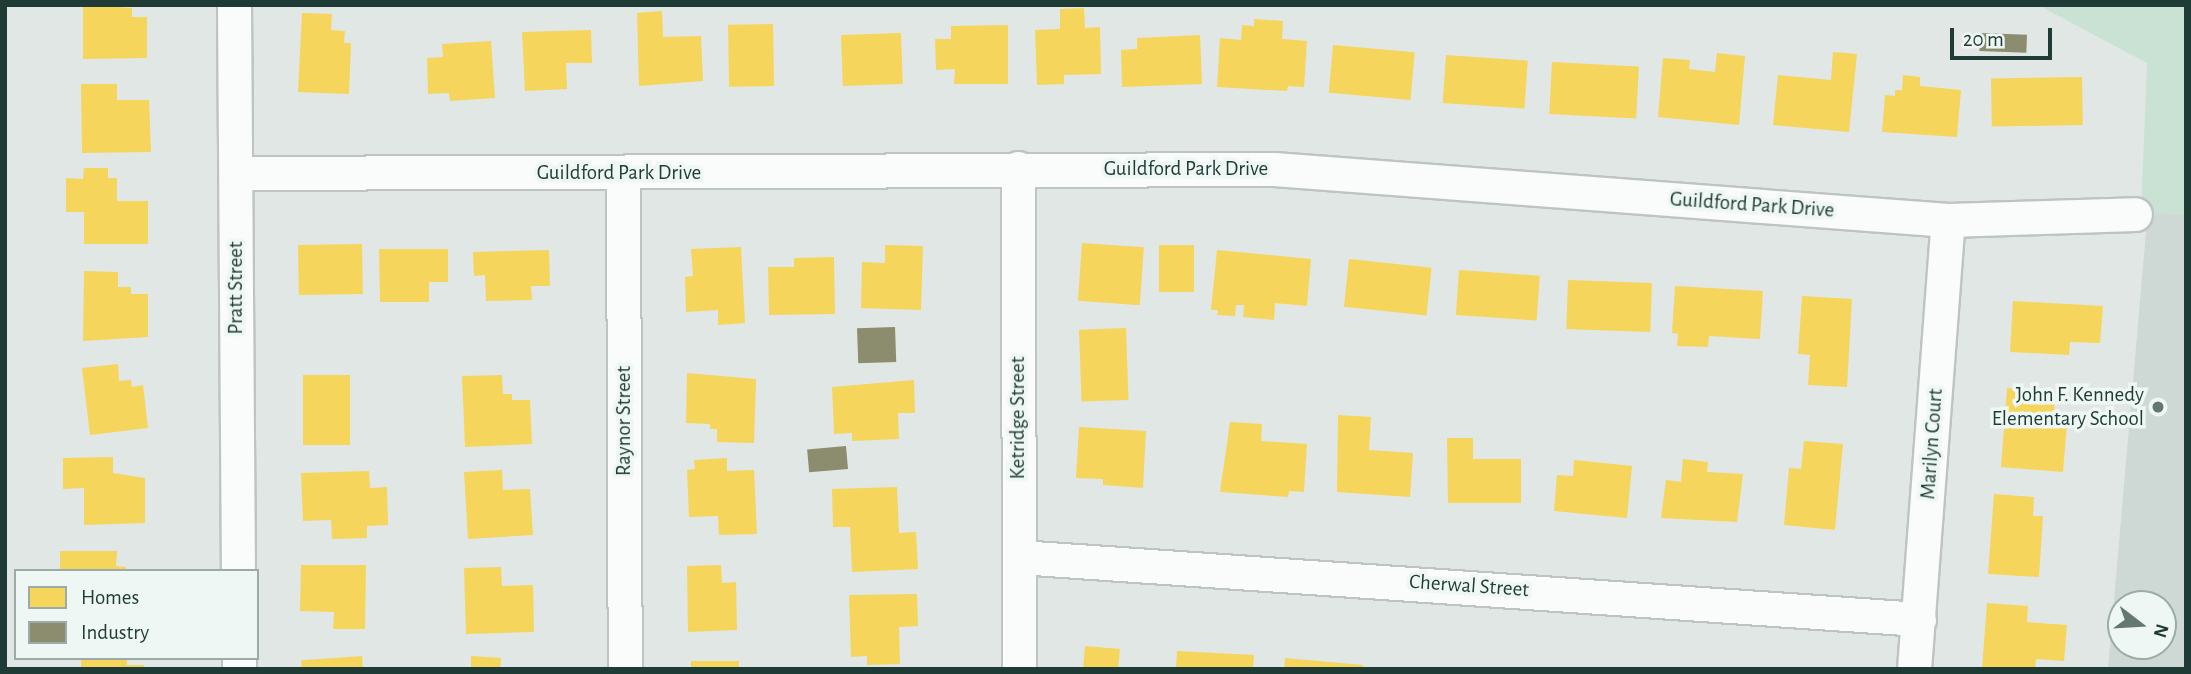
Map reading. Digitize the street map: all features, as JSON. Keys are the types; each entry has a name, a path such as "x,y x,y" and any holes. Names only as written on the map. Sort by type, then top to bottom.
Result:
{"street":[{"name":"Pratt Street","path":"234,5 238,569"},
{"name":"Ketridge Street","path":"1018,168 1019,669"},
{"name":"Guildford Park Drive","path":"236,173 1273,169 1948,220 2135,214"},
{"name":"Raynor Street","path":"623,173 625,669"},
{"name":"Marilyn Court","path":"1914,669 1948,220"},
{"name":"Cherwal Street","path":"1019,557 1919,619"}],"shaded area":[{"name":"John F. Kennedy Elementary School","path":"2148,209 2186,210 2186,669 2108,669 2109,660 2177,660 2177,590 2115,590"}],"green space":[{"path":"2038,5 2186,5 2186,215 2141,213 2147,63"}],"building: Homes":[{"path":"83,5 132,8 132,17 147,17 147,58 83,59"},
{"path":"1084,8 1085,28 1100,27 1101,74 1064,75 1064,84 1037,85 1035,30 1060,29 1060,9"},
{"path":"662,11 663,37 701,36 703,81 639,86 637,13"},
{"path":"302,13 332,14 331,30 345,31 344,43 351,43 349,94 298,92"},
{"path":"1254,19 1283,21 1282,39 1307,41 1304,87 1288,86 1287,91 1217,87 1220,38 1241,40 1242,25 1254,26"},
{"path":"773,24 774,86 729,87 728,25"},
{"path":"1008,25 1008,84 954,84 955,69 936,70 935,39 951,39 951,26"},
{"path":"591,30 592,63 566,63 567,89 525,91 522,32"},
{"path":"901,33 903,84 843,86 841,35"},
{"path":"1200,35 1202,84 1122,87 1121,50 1137,49 1137,38"},
{"path":"491,41 495,98 450,101 449,93 428,94 427,58 443,57 442,44"},
{"path":"1333,45 1415,52 1411,100 1329,93"},
{"path":"1833,52 1857,54 1849,132 1773,125 1778,75 1831,80"},
{"path":"1717,53 1745,56 1739,125 1658,117 1663,58 1690,60 1689,69 1715,72"},
{"path":"1446,55 1528,61 1524,109 1443,103"},
{"path":"1552,62 1639,67 1636,118 1549,114"},
{"path":"1903,75 1920,77 1920,86 1961,90 1957,137 1882,132 1885,95 1895,96 1895,90 1902,90"},
{"path":"2082,77 2083,125 1992,127 1991,79"},
{"path":"81,84 117,84 117,100 149,100 151,152 82,153"},
{"path":"84,168 108,168 108,178 117,178 117,201 148,201 148,244 84,244 84,212 66,212 66,178 83,179"},
{"path":"1082,243 1144,247 1140,305 1078,301"},
{"path":"362,244 363,294 299,295 298,245"},
{"path":"885,245 923,246 921,310 861,308 862,262 885,263"},
{"path":"1159,245 1194,245 1194,292 1159,292"},
{"path":"741,247 745,323 718,325 718,310 686,312 685,277 693,276 691,249"},
{"path":"379,249 448,249 448,282 429,282 429,302 380,302"},
{"path":"549,250 550,286 531,286 532,300 486,301 485,275 474,276 473,252"},
{"path":"1217,250 1311,259 1307,306 1275,303 1274,320 1243,317 1244,305 1236,305 1235,316 1217,315 1218,310 1211,310"},
{"path":"834,257 835,314 769,315 768,267 794,267 794,258"},
{"path":"1349,259 1432,268 1427,315 1344,307"},
{"path":"1459,270 1540,276 1537,321 1456,315"},
{"path":"84,271 118,272 118,287 131,287 131,294 148,294 148,337 83,341"},
{"path":"1568,280 1652,283 1650,332 1566,329"},
{"path":"1675,286 1763,291 1760,339 1709,336 1708,347 1677,346 1678,334 1672,333"},
{"path":"1802,296 1852,299 1847,387 1808,385 1810,355 1798,354"},
{"path":"2013,301 2103,306 2100,343 2070,342 2069,355 2010,352"},
{"path":"1126,328 1129,400 1082,402 1079,330"},
{"path":"118,364 119,381 131,380 132,387 143,385 148,428 90,435 82,368"},
{"path":"687,373 756,379 754,443 717,442 717,429 710,429 710,424 686,423"},
{"path":"303,375 350,375 350,445 303,445"},
{"path":"502,375 503,394 512,394 512,400 530,400 532,444 465,447 462,376"},
{"path":"914,380 915,413 898,413 899,439 852,441 852,433 834,434 832,387"},
{"path":"2007,388 2056,391 2053,421 2067,423 2063,472 2001,467"},
{"path":"1338,415 1371,417 1369,450 1413,453 1410,497 1337,492"},
{"path":"1230,422 1262,424 1261,441 1307,444 1304,492 1289,491 1288,497 1220,492"},
{"path":"1079,427 1146,431 1143,488 1103,485 1103,479 1076,478"},
{"path":"1447,438 1473,438 1473,459 1521,459 1521,503 1448,503"},
{"path":"1804,441 1843,444 1835,530 1784,525 1789,468 1801,469"},
{"path":"113,457 113,473 145,478 145,523 84,525 84,488 63,489 63,458"},
{"path":"727,458 727,471 754,470 757,534 719,535 718,516 689,517 687,470 695,469 694,460"},
{"path":"1683,459 1708,462 1707,472 1743,474 1737,522 1661,518 1666,480 1681,482"},
{"path":"1574,460 1632,466 1627,518 1554,511 1557,475 1573,476"},
{"path":"502,470 503,490 530,489 533,535 468,539 464,472"},
{"path":"369,471 370,488 387,487 388,525 367,526 367,538 332,539 331,520 303,521 301,473"},
{"path":"897,487 899,533 916,532 918,569 852,572 850,527 833,527 832,489"},
{"path":"1994,494 2034,497 2033,516 2043,516 2039,577 1988,574"},
{"path":"60,551 117,551 116,566 126,567 126,569 60,569"},
{"path":"301,565 366,565 365,629 333,629 334,612 300,611"},
{"path":"721,565 722,583 736,582 737,630 688,632 687,566"},
{"path":"501,567 502,586 533,585 534,632 466,634 464,568"},
{"path":"917,594 918,626 899,627 900,664 867,665 867,656 851,657 849,595"},
{"path":"1987,603 2028,606 2027,622 2067,625 2064,661 2036,659 2035,669 1982,669"},
{"path":"1085,646 1120,649 1118,669 1083,669"},
{"path":"1177,651 1254,655 1253,669 1176,669"},
{"path":"362,656 363,669 302,669 301,660"},
{"path":"471,656 501,658 500,669 471,669"},
{"path":"1285,658 1363,665 1362,669 1284,669"},
{"path":"81,660 127,660 127,665 144,665 144,669 81,669"},
{"path":"691,661 739,661 739,669 691,669"}],"building: Industry":[{"path":"1980,33 2027,35 2026,53 1979,51"},
{"path":"895,327 896,362 858,363 857,328"},
{"path":"846,446 848,469 809,472 807,449"}],"place":[{"name":"John F. Kennedy Elementary School","path":"2158,407"}]}
